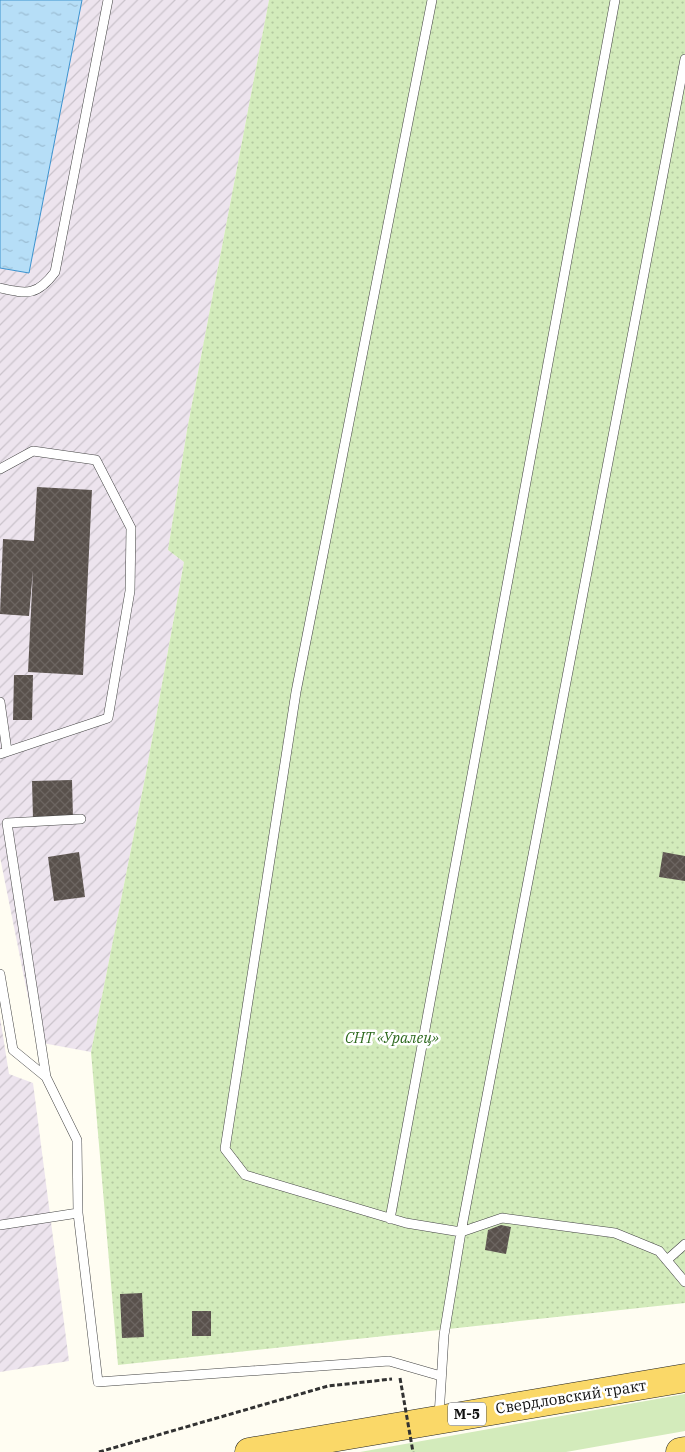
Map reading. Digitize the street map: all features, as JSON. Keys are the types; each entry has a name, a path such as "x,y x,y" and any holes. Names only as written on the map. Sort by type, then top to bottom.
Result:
{"main road":[{"name":"Свердловский тракт","path":"249,1452 685,1378"},
{"path":"680,1452 685,1451"}],"lane":[{"path":"0,288 26,294 45,285 55,272 108,0"},
{"path":"432,0 296,692 225,1149 245,1175 406,1223 461,1232 502,1218 616,1233 659,1251 685,1282"},
{"path":"390,1218 615,0"},
{"path":"439,1419 444,1335 461,1232 685,59"},
{"path":"0,470 33,451 96,460 131,528 130,591 108,718 4,752 0,702"},
{"path":"81,818 7,823 46,1076 77,1140 78,1213 98,1382 389,1361 441,1376"},
{"path":"0,974 13,1050 46,1076"},
{"path":"0,1226 78,1213"},
{"path":"667,1260 685,1244"}],"path":[{"path":"98,1452 328,1386 400,1378 412,1452"}],"shaded area":[{"path":"0,0 269,0 187,430 168,550 184,562 146,773 91,1052 37,1042 0,857"},
{"path":"0,1017 9,1074 33,1083 69,1361 0,1372"}],"green space":[{"name":"СНТ «Уралец»","path":"269,0 685,0 685,1303 118,1365 91,1052 146,773 184,562 168,550 187,430"},
{"path":"685,1394 685,1431 566,1452 360,1452"}],"water":[{"path":"0,0 82,0 29,273 0,268"}],"building":[{"path":"37,487 92,490 83,675 28,672 33,570 29,616 0,614 3,539 34,541"},
{"path":"14,675 33,675 32,720 13,720"},
{"path":"72,780 73,818 33,819 32,781"},
{"path":"79,852 85,897 54,901 48,857"},
{"path":"663,852 685,856 685,881 659,877"},
{"path":"501,1225 511,1227 506,1254 485,1250 488,1230"},
{"path":"142,1293 144,1337 122,1338 120,1294"},
{"path":"192,1311 211,1311 211,1336 192,1336"}]}
